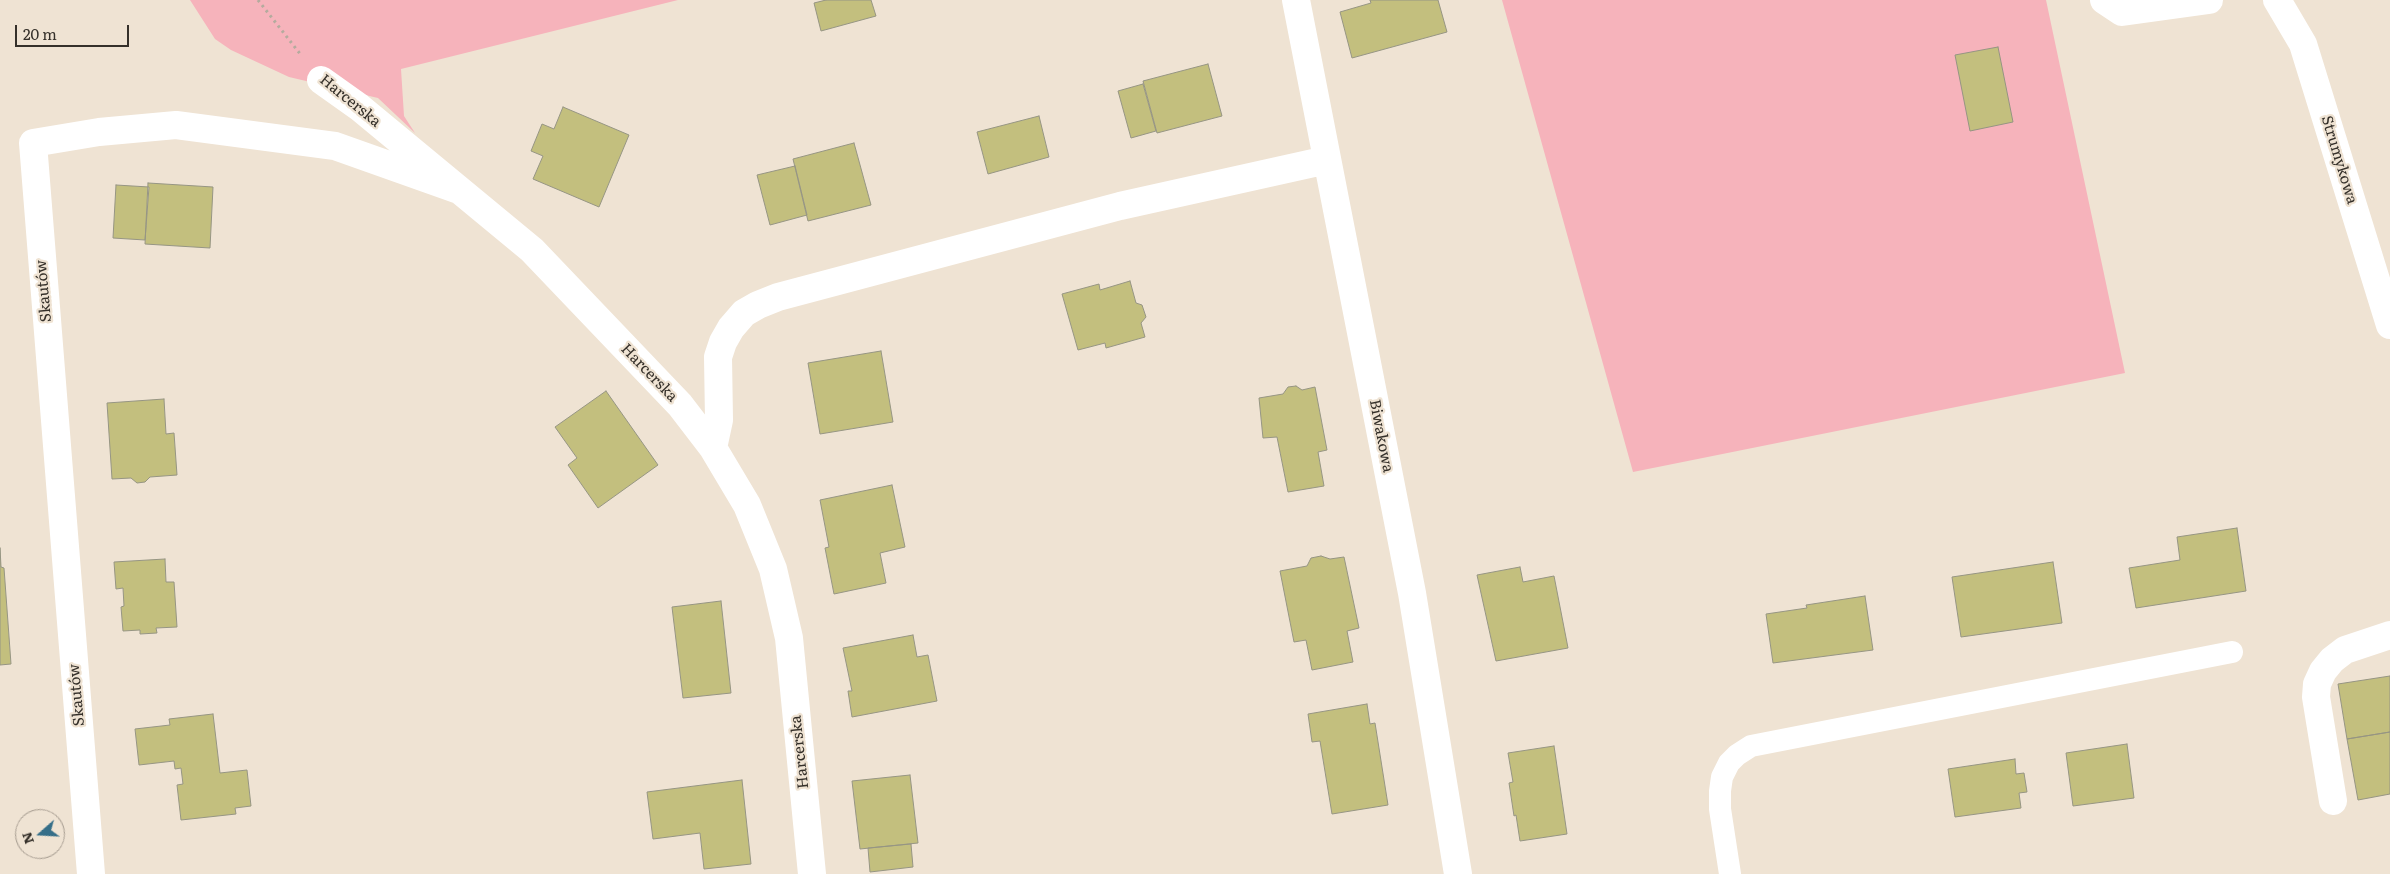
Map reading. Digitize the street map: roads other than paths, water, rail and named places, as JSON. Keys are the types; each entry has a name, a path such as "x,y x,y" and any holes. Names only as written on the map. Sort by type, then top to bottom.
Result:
{"street":[{"name":"Biwakowa","path":"1296,0 1412,593 1458,874"},
{"path":"2104,0 2122,12 2209,0"},
{"name":"Strumykowa","path":"2278,0 2303,44 2390,325"},
{"name":"Harcerska","path":"321,80 358,107 532,250 680,404 713,448 747,505 773,569 787,629 812,874"},
{"name":"Skautów","path":"91,874 33,143 99,132 176,125 335,146 459,190"},
{"path":"713,448 719,420 718,357 720,349 731,328 744,313 758,305 778,297 1120,206 1327,160"},
{"path":"2333,801 2316,698 2317,684 2322,671 2345,650 2390,635"}],"lane":[{"path":"1730,874 1720,809 1721,784 1729,763 1737,754 1751,746 2232,652"}]}
